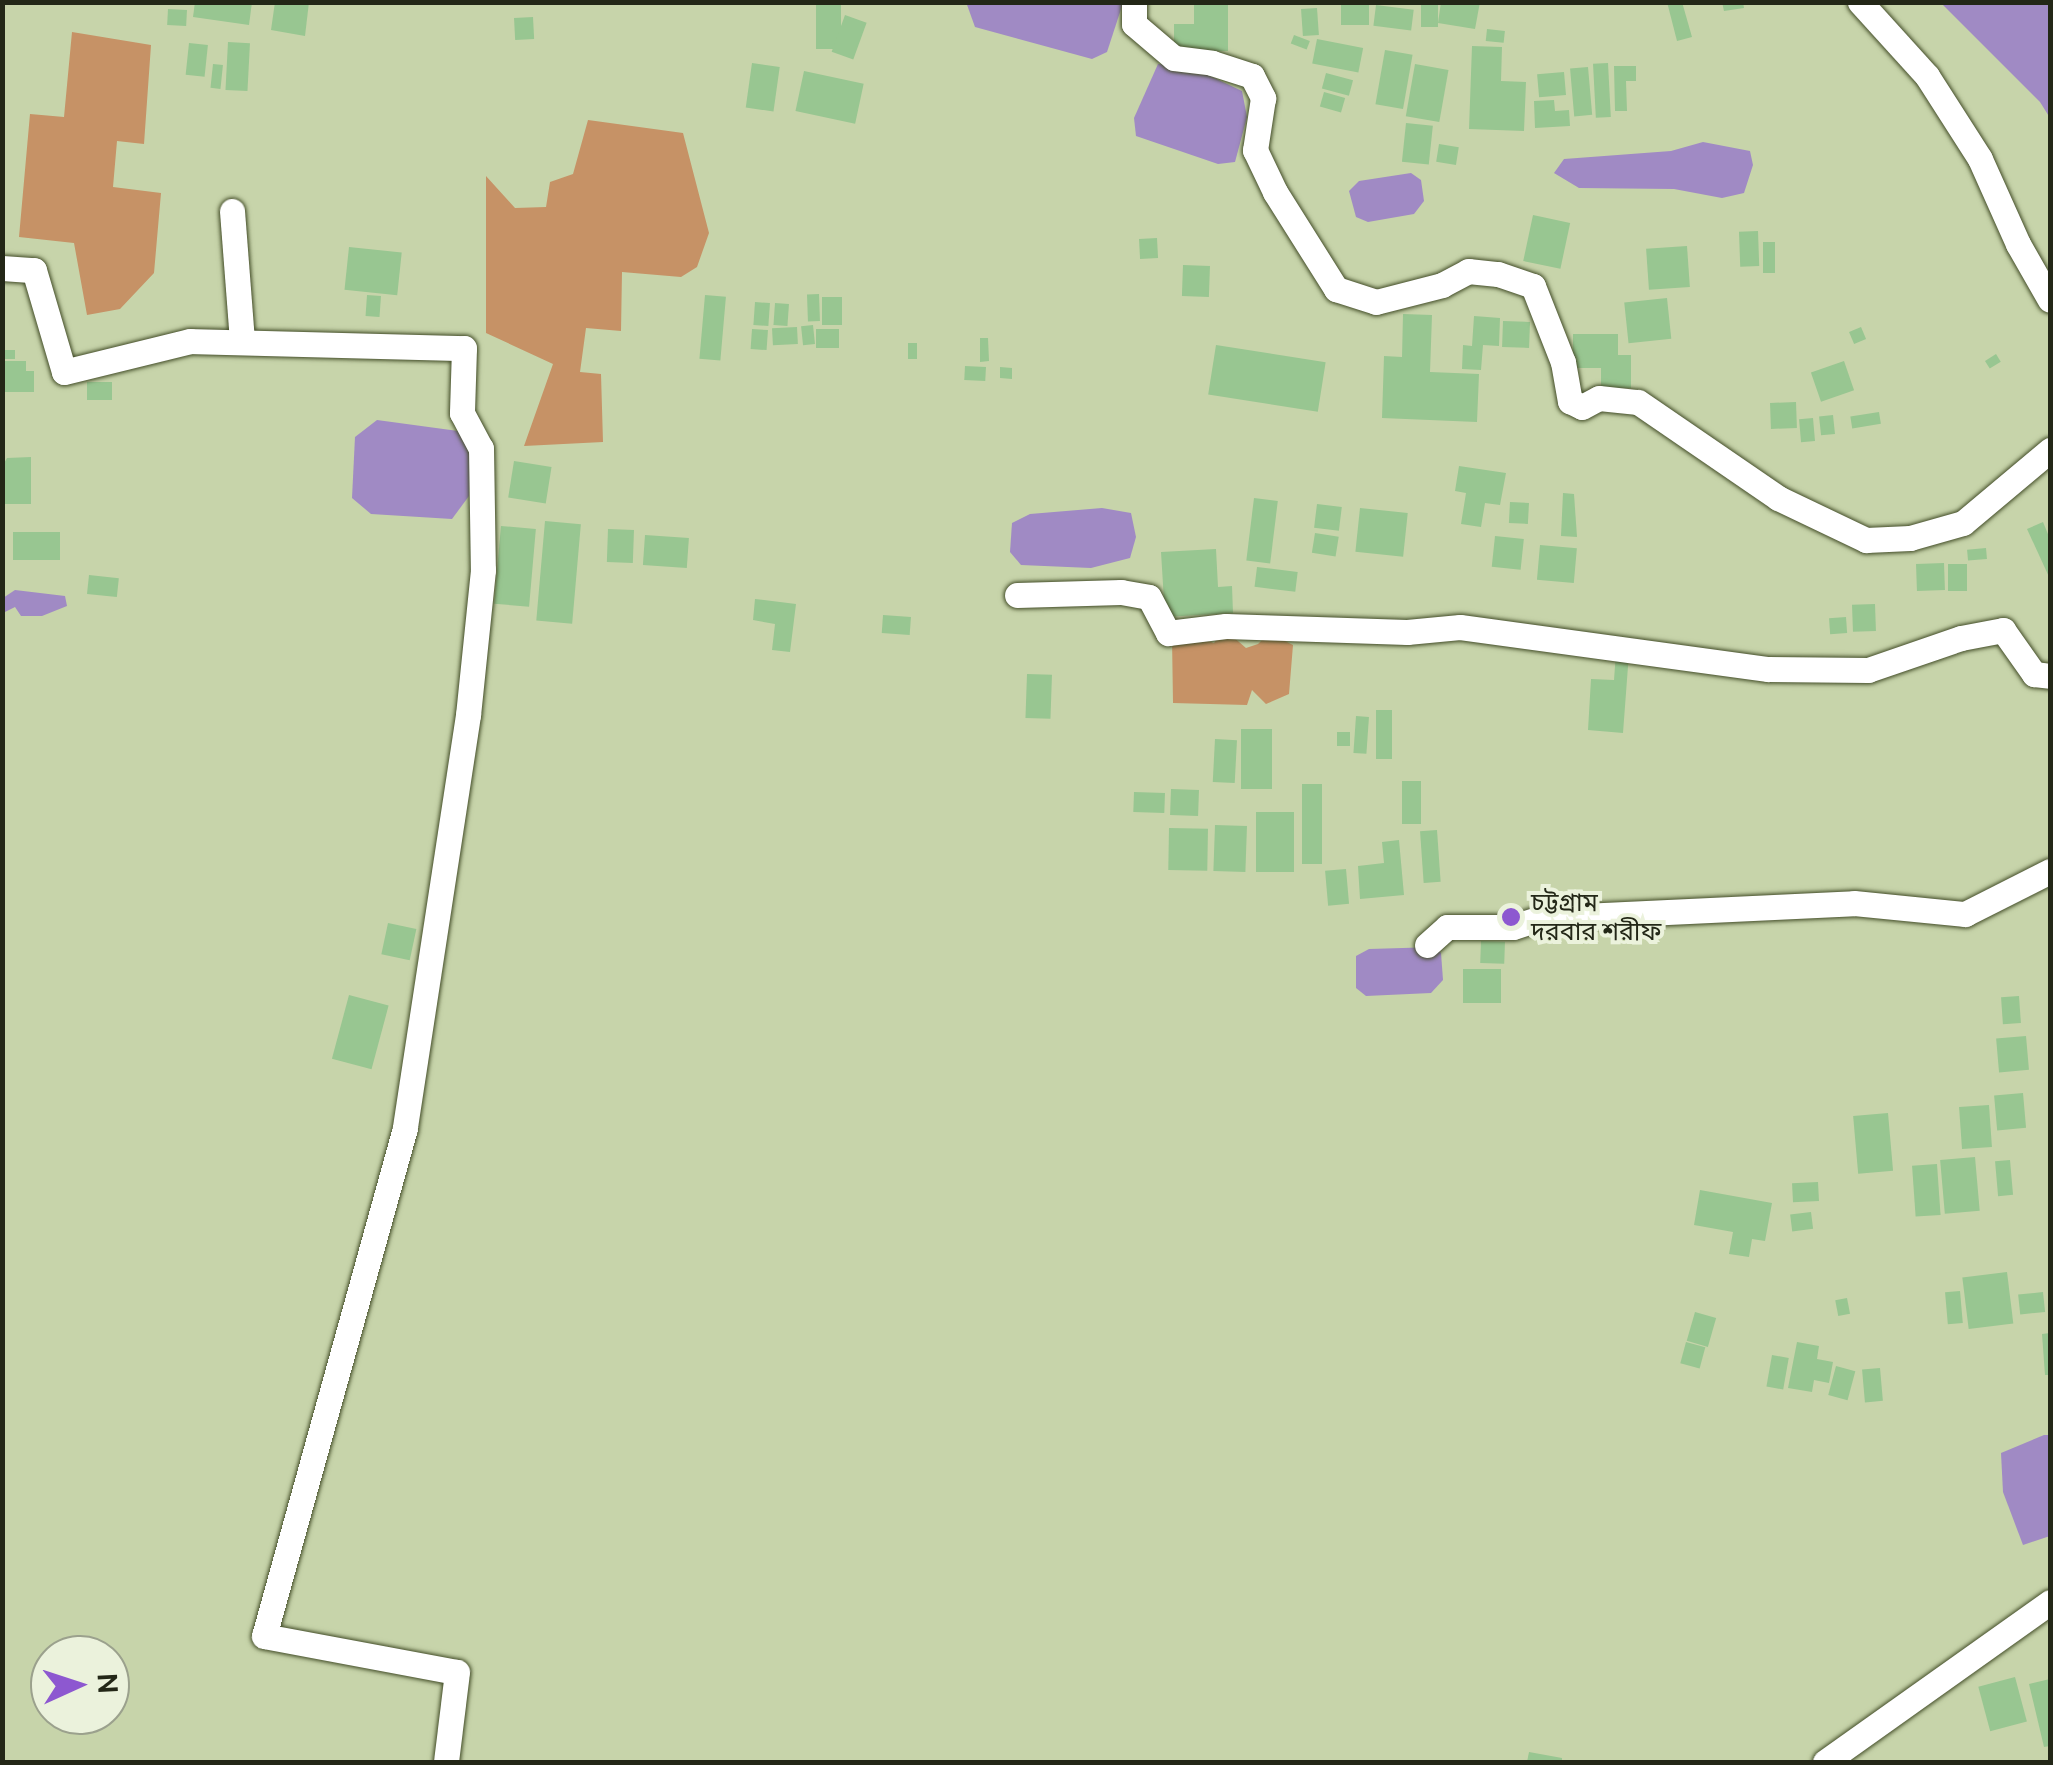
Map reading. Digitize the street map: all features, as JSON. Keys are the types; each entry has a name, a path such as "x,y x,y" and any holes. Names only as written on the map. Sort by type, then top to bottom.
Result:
{"street":[{"path":"1134,2 1134,24 1174,58 1212,63 1252,76 1263,98 1255,150 1274,192 1336,288 1376,302 1442,285 1468,271 1498,274 1533,286 1563,362 1570,401 1582,407 1599,398 1638,402 1778,498 1866,540 1910,538 1963,524 2050,450"},
{"path":"1860,2 1927,76 1980,159 2018,244 2050,300"},
{"path":"232,210 242,341"},
{"path":"2,268 34,270 64,372 190,341 464,348 462,413 481,448 483,570 468,715 406,1128 264,1636 457,1672 446,1762"},
{"path":"1018,595 1122,592 1149,597 1168,633 1226,626 1407,632 1460,627 1768,669 1868,670 1962,638 2003,630 2034,674 2050,676"},
{"path":"1427,946 1447,927 1513,927 1540,918 1854,903 1964,914 2050,871"},
{"path":"1825,1762 2050,1602"}],"shaded area":[{"path":"966,2 1123,3 1107,52 1092,59 975,27"},
{"path":"1941,3 2050,3 2050,118 2040,102"},
{"path":"72,32 151,45 144,144 117,141 113,187 161,193 154,273 120,309 87,315 74,243 19,237 30,114 64,117"},
{"path":"1158,64 1187,65 1242,91 1247,117 1235,162 1218,164 1136,136 1134,118"},
{"path":"588,120 683,133 709,233 697,267 681,277 622,272 621,331 586,328 580,372 601,374 603,442 524,446 553,364 486,333 486,176 515,208 546,207 550,182 573,174"},
{"path":"1703,142 1750,151 1753,165 1744,193 1722,198 1674,189 1579,188 1554,173 1564,159 1671,151"},
{"path":"1411,173 1421,180 1424,201 1414,214 1368,222 1356,217 1349,191 1359,181"},
{"path":"377,420 458,431 472,448 469,496 452,519 371,514 352,498 355,437"},
{"path":"1102,508 1131,513 1136,537 1130,558 1091,568 1021,565 1010,552 1012,523 1030,514"},
{"path":"15,590 65,596 67,606 42,616 21,616 15,607 3,613 3,598"},
{"path":"1224,629 1246,648 1258,644 1269,633 1293,645 1289,694 1266,704 1252,690 1247,705 1173,703 1172,638 1196,637 1214,643"},
{"path":"1436,947 1441,953 1443,980 1431,993 1366,996 1356,988 1356,956 1369,949"},
{"path":"2050,1435 2050,1536 2023,1545 2003,1492 2001,1453"}],"building":[{"path":"195,2 252,2 249,25 193,17"},
{"path":"275,2 309,2 305,36 271,30"},
{"path":"816,2 841,2 841,49 816,49"},
{"path":"1194,2 1228,2 1228,51 1174,52 1174,24 1194,24"},
{"path":"1341,2 1369,2 1369,25 1341,25"},
{"path":"1421,2 1438,2 1438,27 1421,27"},
{"path":"1441,2 1480,2 1475,29 1438,23"},
{"path":"1667,2 1682,2 1692,37 1677,41"},
{"path":"1722,2 1743,2 1744,8 1724,11"},
{"path":"1376,5 1414,10 1411,30 1373,26"},
{"path":"1317,8 1319,35 1303,36 1301,9"},
{"path":"168,9 187,10 186,26 167,25"},
{"path":"845,15 867,23 853,60 832,52"},
{"path":"533,17 534,39 515,40 514,18"},
{"path":"1487,29 1505,31 1504,43 1486,41"},
{"path":"1294,35 1310,41 1307,49 1291,43"},
{"path":"1317,39 1363,48 1358,73 1312,64"},
{"path":"228,42 250,43 247,91 225,90"},
{"path":"189,43 208,45 205,77 186,75"},
{"path":"1472,46 1502,47 1501,81 1526,82 1524,131 1469,129"},
{"path":"1385,50 1413,55 1403,109 1375,104"},
{"path":"752,63 780,67 773,111 746,108"},
{"path":"1608,63 1611,117 1596,118 1593,64"},
{"path":"213,64 223,65 220,89 210,88"},
{"path":"1415,64 1448,70 1439,122 1406,116"},
{"path":"1614,66 1636,66 1636,81 1626,81 1627,111 1615,111"},
{"path":"1588,67 1592,115 1574,116 1570,69"},
{"path":"804,71 864,84 855,124 795,111"},
{"path":"1564,72 1566,95 1539,97 1537,74"},
{"path":"1326,73 1353,80 1349,96 1322,88"},
{"path":"1324,92 1345,98 1341,112 1320,106"},
{"path":"1554,100 1555,111 1569,110 1570,126 1535,128 1534,101"},
{"path":"1406,123 1433,126 1429,165 1402,162"},
{"path":"1439,144 1459,147 1456,165 1436,162"},
{"path":"1533,215 1570,223 1560,269 1523,261"},
{"path":"1758,231 1759,266 1740,267 1739,232"},
{"path":"1157,238 1158,258 1140,259 1139,239"},
{"path":"1763,242 1775,242 1775,273 1763,273"},
{"path":"1687,246 1690,287 1649,290 1646,249"},
{"path":"349,247 402,253 397,295 345,290"},
{"path":"1183,265 1210,266 1209,297 1182,296"},
{"path":"807,294 819,294 820,321 808,321"},
{"path":"367,295 381,296 380,317 366,316"},
{"path":"705,295 726,297 720,361 699,359"},
{"path":"822,297 842,297 842,325 822,325"},
{"path":"1667,298 1671,339 1629,343 1624,302"},
{"path":"755,302 770,303 768,326 753,325"},
{"path":"775,303 789,304 787,326 773,325"},
{"path":"1403,314 1432,315 1430,372 1479,374 1477,422 1382,418 1384,356 1402,357"},
{"path":"1474,316 1500,318 1499,346 1483,345 1481,370 1462,369 1463,345 1472,346"},
{"path":"1503,321 1530,322 1529,348 1502,347"},
{"path":"813,325 815,344 803,345 801,326"},
{"path":"797,327 798,344 773,345 772,328"},
{"path":"1861,327 1866,339 1854,344 1849,332"},
{"path":"752,329 768,330 767,350 751,349"},
{"path":"816,329 839,329 839,348 816,348"},
{"path":"1573,334 1618,334 1618,355 1631,355 1631,388 1601,388 1601,368 1573,368"},
{"path":"980,338 988,338 989,361 980,362"},
{"path":"908,343 917,343 917,359 908,359"},
{"path":"1216,345 1326,362 1318,412 1208,394"},
{"path":"2,350 15,350 15,359 2,359"},
{"path":"1996,354 2001,362 1990,369 1985,361"},
{"path":"2,361 26,361 26,371 34,371 34,392 2,392"},
{"path":"1844,361 1854,390 1821,402 1811,372"},
{"path":"965,366 986,367 985,381 964,380"},
{"path":"1000,367 1012,368 1012,379 1000,378"},
{"path":"87,382 112,382 112,400 87,400"},
{"path":"1796,402 1797,428 1771,429 1770,403"},
{"path":"1879,412 1881,424 1852,428 1850,417"},
{"path":"1833,415 1835,434 1821,435 1819,416"},
{"path":"1813,418 1815,441 1801,442 1799,419"},
{"path":"31,457 31,504 2,504 2,467 7,458"},
{"path":"514,461 552,467 546,503 508,498"},
{"path":"1459,466 1506,473 1500,505 1485,503 1481,527 1461,524 1466,493 1455,491"},
{"path":"1563,493 1574,494 1577,537 1561,536"},
{"path":"1254,498 1278,501 1270,563 1246,561"},
{"path":"1510,502 1529,503 1528,524 1509,523"},
{"path":"1317,504 1342,507 1339,531 1314,528"},
{"path":"1360,508 1408,513 1403,557 1355,552"},
{"path":"545,521 581,524 572,624 536,621"},
{"path":"2043,522 2050,539 2050,579 2027,529"},
{"path":"501,526 536,529 529,607 494,604"},
{"path":"608,529 634,530 633,563 607,562"},
{"path":"13,532 60,532 60,560 13,560"},
{"path":"1315,533 1339,537 1336,557 1312,553"},
{"path":"645,535 689,538 687,568 643,565"},
{"path":"1495,536 1524,539 1521,570 1492,567"},
{"path":"1540,545 1577,548 1574,583 1537,580"},
{"path":"1986,548 1987,559 1968,561 1967,550"},
{"path":"1216,549 1218,587 1232,586 1233,613 1165,617 1161,552"},
{"path":"1944,563 1945,590 1917,591 1916,564"},
{"path":"1948,564 1967,564 1967,591 1948,591"},
{"path":"1257,567 1298,572 1295,592 1255,587"},
{"path":"89,575 119,578 117,597 87,594"},
{"path":"755,599 796,604 790,652 772,650 775,624 753,620"},
{"path":"1875,604 1876,631 1853,632 1852,605"},
{"path":"883,615 911,617 910,635 882,633"},
{"path":"1846,617 1847,633 1830,634 1829,618"},
{"path":"1616,652 1629,653 1623,733 1588,730 1591,679 1614,680"},
{"path":"1027,674 1052,675 1050,719 1025,718"},
{"path":"1376,710 1392,710 1392,759 1376,759"},
{"path":"1356,716 1369,717 1366,754 1353,753"},
{"path":"1241,729 1272,729 1272,789 1241,789"},
{"path":"1337,732 1350,732 1350,746 1337,746"},
{"path":"1215,739 1237,740 1235,783 1213,782"},
{"path":"1402,781 1421,781 1421,824 1402,824"},
{"path":"1302,784 1322,784 1322,864 1302,864"},
{"path":"1171,789 1199,790 1198,816 1170,815"},
{"path":"1134,792 1165,793 1164,813 1133,812"},
{"path":"1256,812 1294,812 1294,872 1256,872"},
{"path":"1215,825 1247,826 1245,872 1213,871"},
{"path":"1169,828 1208,829 1207,871 1168,870"},
{"path":"1437,830 1441,882 1424,883 1420,831"},
{"path":"1399,840 1404,895 1360,899 1358,866 1384,863 1382,842"},
{"path":"1346,869 1349,904 1328,906 1325,871"},
{"path":"388,923 416,929 410,960 381,954"},
{"path":"1481,941 1505,942 1504,964 1480,963"},
{"path":"1463,969 1501,969 1501,1003 1463,1003"},
{"path":"349,995 389,1006 372,1069 332,1059"},
{"path":"2019,996 2021,1023 2003,1024 2001,997"},
{"path":"2026,1036 2029,1070 1999,1072 1996,1039"},
{"path":"2023,1093 2026,1128 1997,1130 1994,1096"},
{"path":"1989,1105 1992,1147 1962,1149 1959,1107"},
{"path":"1888,1113 1893,1171 1858,1174 1853,1116"},
{"path":"1975,1157 1980,1211 1945,1214 1940,1160"},
{"path":"2010,1160 2013,1195 1998,1196 1995,1161"},
{"path":"1937,1164 1941,1215 1916,1217 1912,1166"},
{"path":"1818,1182 1819,1201 1793,1202 1792,1183"},
{"path":"1700,1190 1772,1203 1765,1241 1752,1239 1749,1257 1729,1254 1733,1232 1694,1225"},
{"path":"1811,1212 1813,1229 1792,1231 1790,1215"},
{"path":"2007,1272 2013,1324 1969,1329 1962,1277"},
{"path":"1960,1291 1963,1323 1948,1324 1945,1292"},
{"path":"2043,1292 2045,1312 2020,1315 2018,1295"},
{"path":"1847,1298 1850,1314 1838,1316 1835,1300"},
{"path":"1695,1312 1716,1318 1708,1347 1687,1341"},
{"path":"2050,1333 2050,1375 2045,1375 2042,1334"},
{"path":"1686,1342 1705,1347 1700,1368 1680,1363"},
{"path":"1797,1342 1819,1346 1817,1359 1833,1362 1829,1383 1814,1380 1812,1392 1788,1388"},
{"path":"1772,1355 1789,1358 1783,1389 1766,1387"},
{"path":"1836,1366 1855,1371 1848,1400 1828,1395"},
{"path":"1880,1368 1883,1401 1865,1402 1862,1370"},
{"path":"2015,1677 2027,1721 1990,1731 1978,1687"},
{"path":"2050,1679 2050,1746 2044,1747 2029,1684"},
{"path":"1529,1752 1562,1758 1562,1762 1527,1762"}],"place":[{"name":"চট্টগ্রাম দরবার শরীফ","path":"1511,917"}]}
